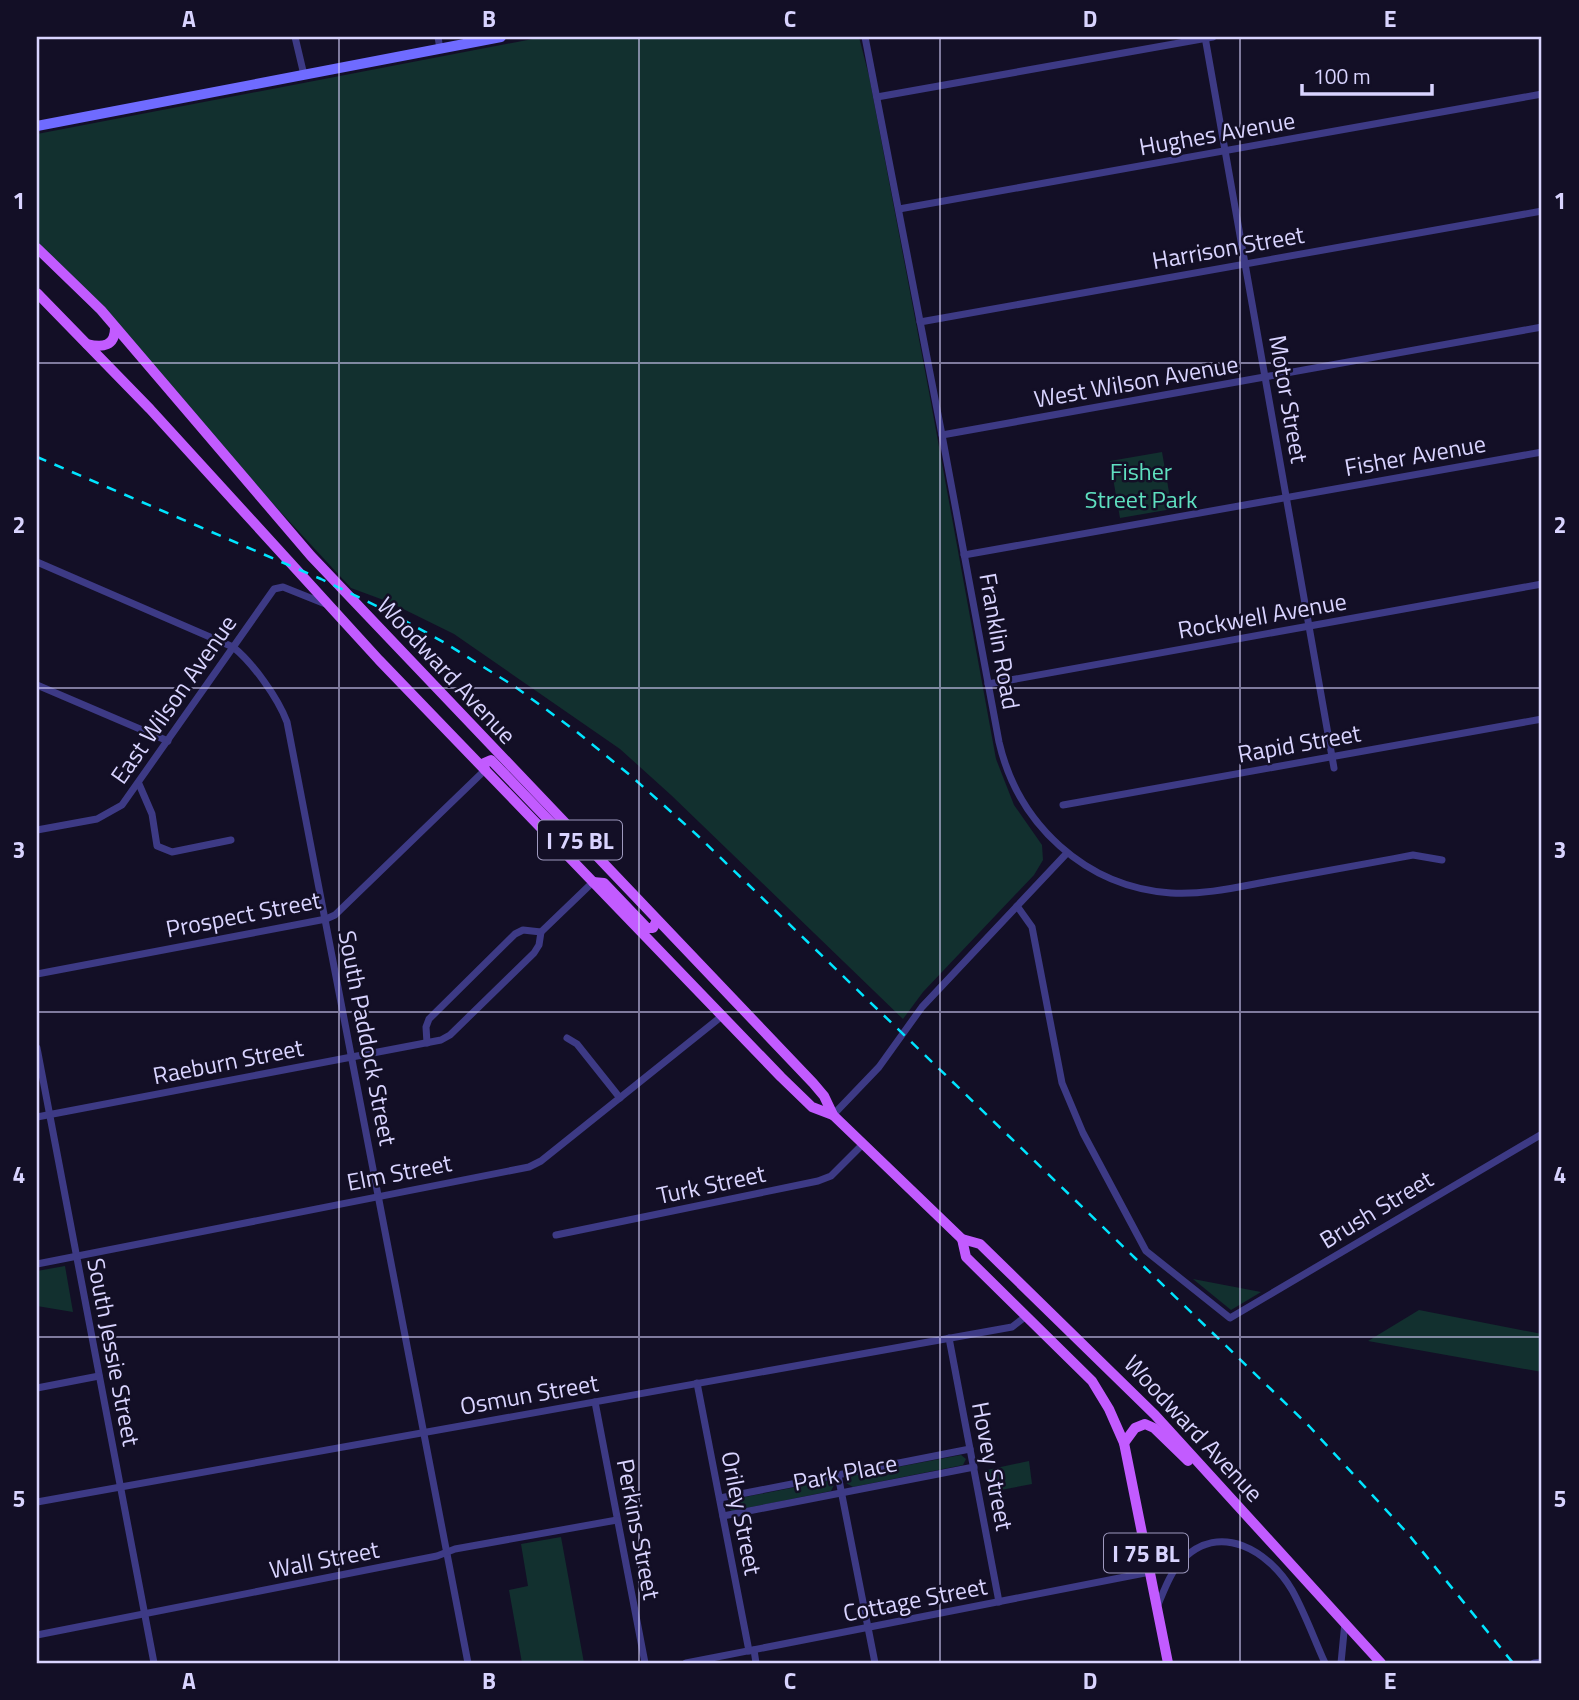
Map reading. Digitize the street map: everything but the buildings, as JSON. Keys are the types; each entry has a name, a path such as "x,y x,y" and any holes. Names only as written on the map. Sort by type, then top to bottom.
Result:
{"main road":[{"name":"Woodward Avenue","path":"37,248 82,290 116,328 311,556 818,1089 832,1115 962,1239 980,1244 1155,1415 1381,1663"},
{"name":"Woodward Avenue","path":"37,293 150,409 327,605 722,1016 812,1107 832,1115"},
{"path":"87,344 99,347 110,344 116,328"},
{"path":"485,770 484,763 491,760 560,832 578,838"},
{"path":"593,882 604,883 647,928 655,927 657,920"},
{"name":"Woodward Avenue","path":"962,1239 966,1257 1092,1381 1109,1409 1124,1443 1168,1663"},
{"path":"1124,1443 1131,1432 1145,1424 1154,1428 1194,1466 1218,1484"}],"street":[{"path":"295,37 303,75"},
{"path":"438,37 440,48"},
{"path":"37,126 501,37"},
{"name":"Franklin Road","path":"865,37 999,742 1012,783 1035,821 1067,853 1098,872 1126,884 1155,891 1216,891 1413,855 1442,860"},
{"path":"877,97 1207,37"},
{"name":"Motor Street","path":"1207,37 1334,768"},
{"name":"Hughes Avenue","path":"899,209 1542,94"},
{"name":"Harrison Street","path":"920,322 1542,211"},
{"name":"West Wilson Avenue","path":"942,435 1542,327"},
{"name":"Fisher Avenue","path":"964,555 1542,452"},
{"name":"South Paddock Street","path":"37,562 233,647 252,667 280,707 287,722 468,1663"},
{"name":"Rockwell Avenue","path":"988,684 1542,584"},
{"name":"East Wilson Avenue","path":"37,830 107,815 122,805 271,591 283,587 327,605"},
{"path":"37,685 168,741"},
{"name":"Rapid Street","path":"1063,805 1542,719"},
{"name":"Prospect Street","path":"37,974 326,919 340,912 485,770"},
{"path":"139,784 152,814 157,846 172,852 232,841"},
{"path":"832,1115 879,1067 922,1007 1067,853"},
{"name":"Raeburn Street","path":"37,1117 442,1040 536,951 541,932 593,882"},
{"name":"Brush Street","path":"1017,906 1034,932 1066,1095 1083,1133 1146,1251 1230,1318 1542,1134"},
{"name":"Raeburn Street","path":"427,1043 426,1027 429,1019 516,934 523,930 541,932"},
{"name":"Elm Street","path":"37,1264 534,1165 722,1016"},
{"path":"567,1038 576,1044 620,1098"},
{"name":"South Jessie Street","path":"37,1048 154,1663"},
{"name":"Turk Street","path":"556,1235 818,1181 831,1176 862,1145"},
{"name":"Osmun Street","path":"37,1502 1012,1327 1025,1317"},
{"name":"Hovey Street","path":"949,1338 999,1602"},
{"path":"37,1388 99,1376"},
{"name":"Oriley Street","path":"697,1383 751,1651 756,1663"},
{"name":"Perkins Street","path":"595,1402 645,1663"},
{"name":"Park Place","path":"720,1498 970,1449"},
{"name":"Park Place","path":"723,1516 974,1467"},
{"path":"838,1475 875,1663"},
{"name":"Wall Street","path":"37,1635 424,1559 456,1549 617,1520"},
{"path":"1157,1607 1171,1576 1187,1556 1201,1547 1215,1543 1245,1545 1264,1557 1290,1587 1325,1663"},
{"name":"Cottage Street","path":"687,1663 1150,1572"},
{"path":"1341,1663 1345,1622"},
{"path":"1534,1663 1542,1662"}],"green space":[{"path":"543,37 859,37 869,76 929,392 996,759 1014,805 1042,845 1043,860 1034,875 923,992 903,1019 620,749 454,634 389,602 351,588 37,249 37,134"},
{"name":"Fisher Street Park","path":"1162,452 1172,509 1120,518 1110,461"},
{"path":"65,1266 73,1312 37,1306 37,1271"},
{"path":"1193,1279 1261,1292 1231,1310"},
{"path":"1419,1310 1542,1334 1542,1372 1368,1341"},
{"path":"961,1455 966,1459 963,1465 853,1487 846,1483 850,1476"},
{"path":"1029,1461 1032,1484 990,1492 987,1470"},
{"path":"832,1481 834,1485 831,1491 732,1511 726,1506 730,1500"},
{"path":"561,1537 584,1663 522,1663 509,1590 528,1586 521,1544"}],"railway":[{"path":"37,457 321,579 391,613 514,686 631,776 697,835 1309,1426 1409,1535 1513,1663"}]}
